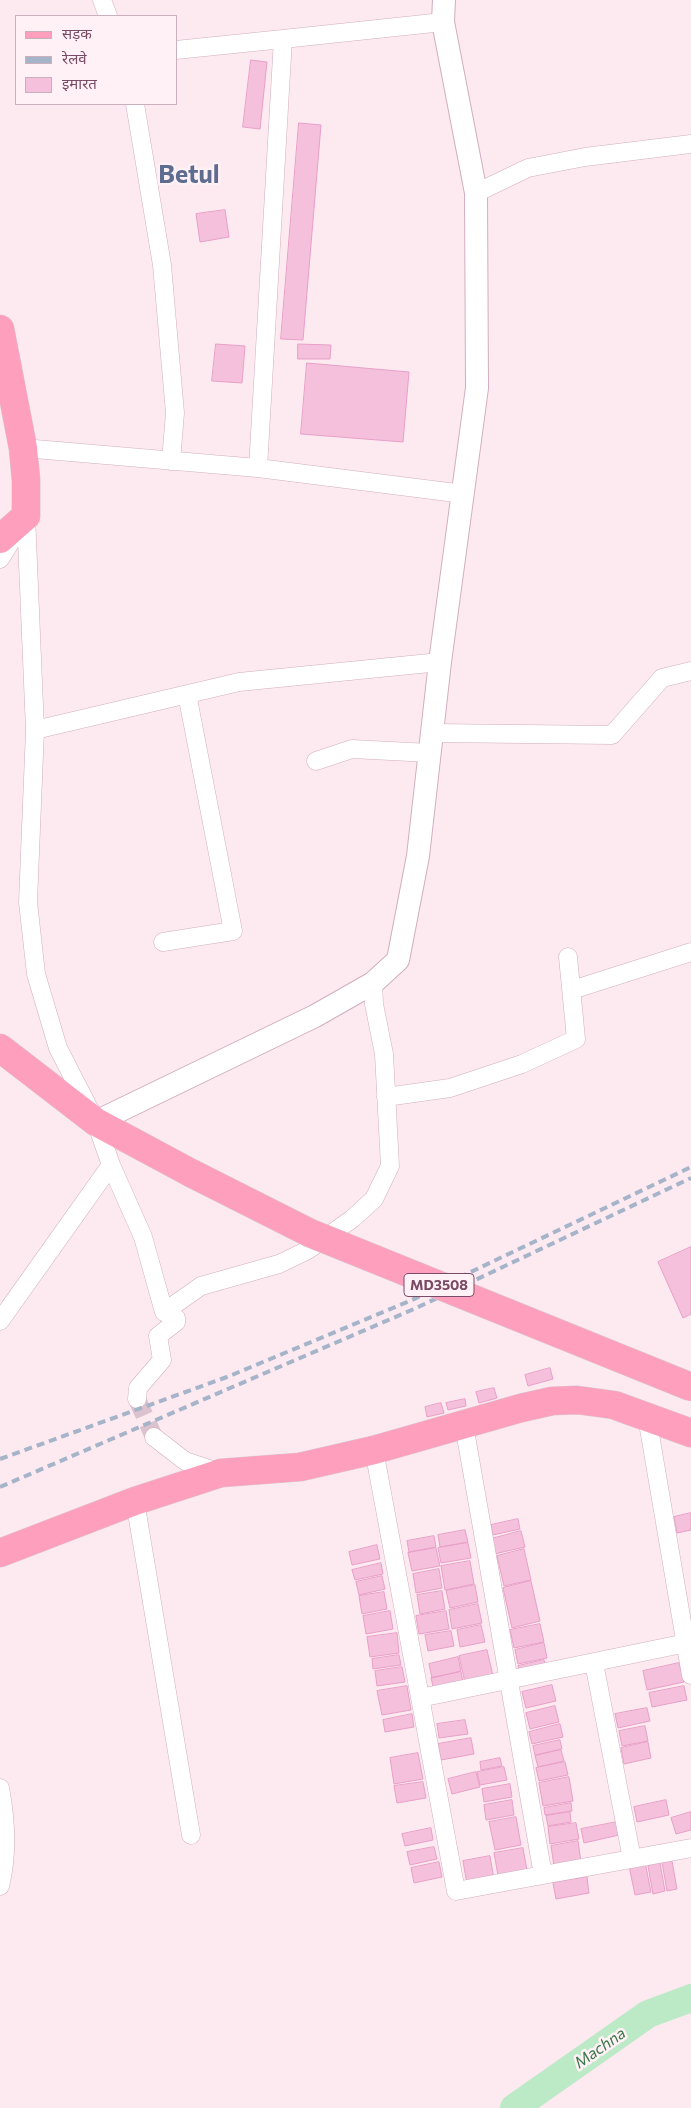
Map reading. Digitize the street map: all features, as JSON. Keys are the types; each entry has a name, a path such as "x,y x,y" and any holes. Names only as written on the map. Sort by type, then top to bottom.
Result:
{"main road":[{"path":"0,328 23,448 26,480 26,516 0,539"},
{"name":"MD3508","path":"0,1048 96,1122 191,1173 310,1233 691,1387"},
{"path":"0,1554 135,1501 221,1473 300,1468 374,1450 521,1408 552,1402 577,1400 614,1405 691,1433"}],"street":[{"path":"102,0 108,15"},
{"path":"96,1122 315,1016 373,984 398,960 418,856 440,662 477,388 476,193 443,22 444,0"},
{"path":"178,50 443,22"},
{"path":"258,468 283,39"},
{"path":"135,105 162,265 175,413 171,461"},
{"path":"476,193 528,168 585,157 691,144"},
{"path":"23,448 258,468 464,494"},
{"path":"0,559 26,516"},
{"path":"26,516 35,730 28,902 36,974 58,1048 96,1122 111,1166 143,1237 164,1312 176,1318 176,1322 158,1336 162,1360 138,1388 137,1399"},
{"path":"35,730 239,682 440,662"},
{"path":"316,761 352,749 431,743 612,735 662,678 691,671"},
{"path":"163,942 233,930 187,694"},
{"path":"572,990 691,952"},
{"path":"386,1097 450,1088 522,1064 576,1039 568,957"},
{"path":"164,1312 201,1286 279,1264 308,1250 352,1219 374,1199 390,1166 384,1054 374,1004 373,984"},
{"path":"0,1321 111,1166"},
{"path":"647,1417 688,1643 691,1675"},
{"path":"464,1425 543,1875"},
{"path":"154,1437 185,1461 221,1473"},
{"path":"374,1450 456,1891 691,1848"},
{"path":"135,1501 191,1835"},
{"path":"420,1698 688,1643"},
{"path":"594,1663 632,1859"},
{"path":"0,1788 6,1822 0,1886"}],"building":[{"path":"251,60 267,62 260,129 243,127"},
{"path":"299,123 321,125 303,340 281,339"},
{"path":"225,210 229,237 200,242 196,214"},
{"path":"216,344 245,346 242,383 212,381"},
{"path":"298,344 331,345 330,359 298,359"},
{"path":"307,363 409,372 403,442 301,434"},
{"path":"691,1247 691,1314 683,1318 658,1262"},
{"path":"550,1368 553,1379 528,1386 525,1375"},
{"path":"494,1388 497,1398 479,1403 476,1392"},
{"path":"465,1399 466,1406 448,1410 446,1403"},
{"path":"441,1403 444,1413 427,1417 425,1407"},
{"path":"691,1513 691,1530 677,1533 674,1517"},
{"path":"518,1519 520,1529 493,1535 491,1525"},
{"path":"465,1530 468,1542 440,1547 438,1535"},
{"path":"521,1531 525,1547 494,1554 491,1539"},
{"path":"434,1536 436,1547 409,1552 407,1541"},
{"path":"468,1543 471,1558 441,1563 438,1548"},
{"path":"377,1545 380,1559 352,1565 349,1552"},
{"path":"436,1548 440,1566 412,1571 408,1553"},
{"path":"524,1549 531,1580 504,1586 497,1556"},
{"path":"470,1561 474,1584 445,1590 441,1566"},
{"path":"381,1563 383,1574 355,1580 352,1570"},
{"path":"439,1569 442,1588 416,1593 413,1574"},
{"path":"382,1576 385,1589 359,1595 356,1582"},
{"path":"531,1581 540,1621 512,1628 503,1588"},
{"path":"475,1585 478,1602 450,1608 446,1591"},
{"path":"442,1591 445,1609 420,1614 417,1595"},
{"path":"384,1592 387,1609 362,1614 359,1596"},
{"path":"478,1604 482,1623 452,1629 449,1610"},
{"path":"390,1611 393,1629 366,1634 363,1616"},
{"path":"446,1611 449,1629 419,1634 416,1616"},
{"path":"540,1624 544,1642 514,1648 510,1630"},
{"path":"481,1625 485,1642 460,1647 457,1630"},
{"path":"451,1631 454,1646 428,1651 425,1635"},
{"path":"397,1633 399,1653 370,1657 367,1637"},
{"path":"544,1643 547,1658 518,1664 515,1650"},
{"path":"487,1650 494,1680 466,1687 459,1656"},
{"path":"399,1655 401,1665 373,1669 372,1659"},
{"path":"458,1657 461,1671 432,1678 429,1664"},
{"path":"544,1660 547,1671 521,1677 518,1666"},
{"path":"679,1663 684,1682 647,1690 643,1671"},
{"path":"402,1667 405,1682 377,1686 375,1671"},
{"path":"461,1672 464,1687 435,1694 431,1678"},
{"path":"552,1685 556,1701 526,1708 522,1692"},
{"path":"407,1686 411,1710 382,1715 377,1691"},
{"path":"684,1686 687,1700 652,1707 649,1693"},
{"path":"555,1706 559,1722 530,1729 526,1713"},
{"path":"647,1708 650,1721 618,1728 615,1714"},
{"path":"412,1714 414,1727 385,1732 383,1720"},
{"path":"465,1720 468,1734 439,1738 437,1724"},
{"path":"560,1724 563,1737 532,1744 529,1732"},
{"path":"645,1726 648,1741 622,1746 619,1731"},
{"path":"471,1738 474,1754 441,1760 438,1744"},
{"path":"560,1740 562,1749 535,1755 533,1746"},
{"path":"648,1742 651,1758 624,1764 621,1748"},
{"path":"561,1750 564,1761 538,1767 535,1756"},
{"path":"418,1753 423,1779 394,1784 390,1758"},
{"path":"500,1758 502,1766 481,1770 480,1762"},
{"path":"565,1762 568,1775 539,1781 536,1768"},
{"path":"504,1767 507,1780 480,1785 477,1772"},
{"path":"476,1772 480,1787 452,1794 448,1779"},
{"path":"569,1777 573,1801 543,1806 539,1783"},
{"path":"423,1782 426,1798 397,1803 394,1786"},
{"path":"510,1784 512,1797 484,1802 482,1789"},
{"path":"512,1800 514,1815 486,1820 484,1805"},
{"path":"666,1800 669,1815 637,1822 634,1807"},
{"path":"571,1803 572,1811 545,1815 544,1808"},
{"path":"570,1812 571,1822 548,1826 546,1816"},
{"path":"691,1812 691,1830 676,1834 671,1818"},
{"path":"516,1817 521,1845 495,1850 489,1822"},
{"path":"617,1822 619,1835 584,1843 581,1829"},
{"path":"576,1823 579,1839 550,1844 548,1827"},
{"path":"431,1828 433,1840 405,1846 402,1834"},
{"path":"578,1841 581,1862 554,1866 551,1846"},
{"path":"434,1847 437,1859 410,1865 407,1852"},
{"path":"523,1848 528,1876 499,1881 494,1853"},
{"path":"490,1856 494,1879 467,1884 463,1861"},
{"path":"672,1861 677,1889 667,1891 662,1862"},
{"path":"439,1862 442,1877 414,1883 411,1868"},
{"path":"645,1862 651,1892 635,1895 629,1866"},
{"path":"660,1863 665,1891 653,1894 648,1866"},
{"path":"587,1877 589,1893 556,1899 553,1883"}],"waterway":[{"name":"Machna","path":"514,2108 648,2014 691,1998"}],"tunnel":[{"path":"137,1399 154,1437"}],"railway":[{"path":"0,1459 227,1377 412,1300 691,1167"},
{"path":"0,1487 414,1309 691,1178"}],"district":[{"name":"Betul","path":"189,175"}]}
